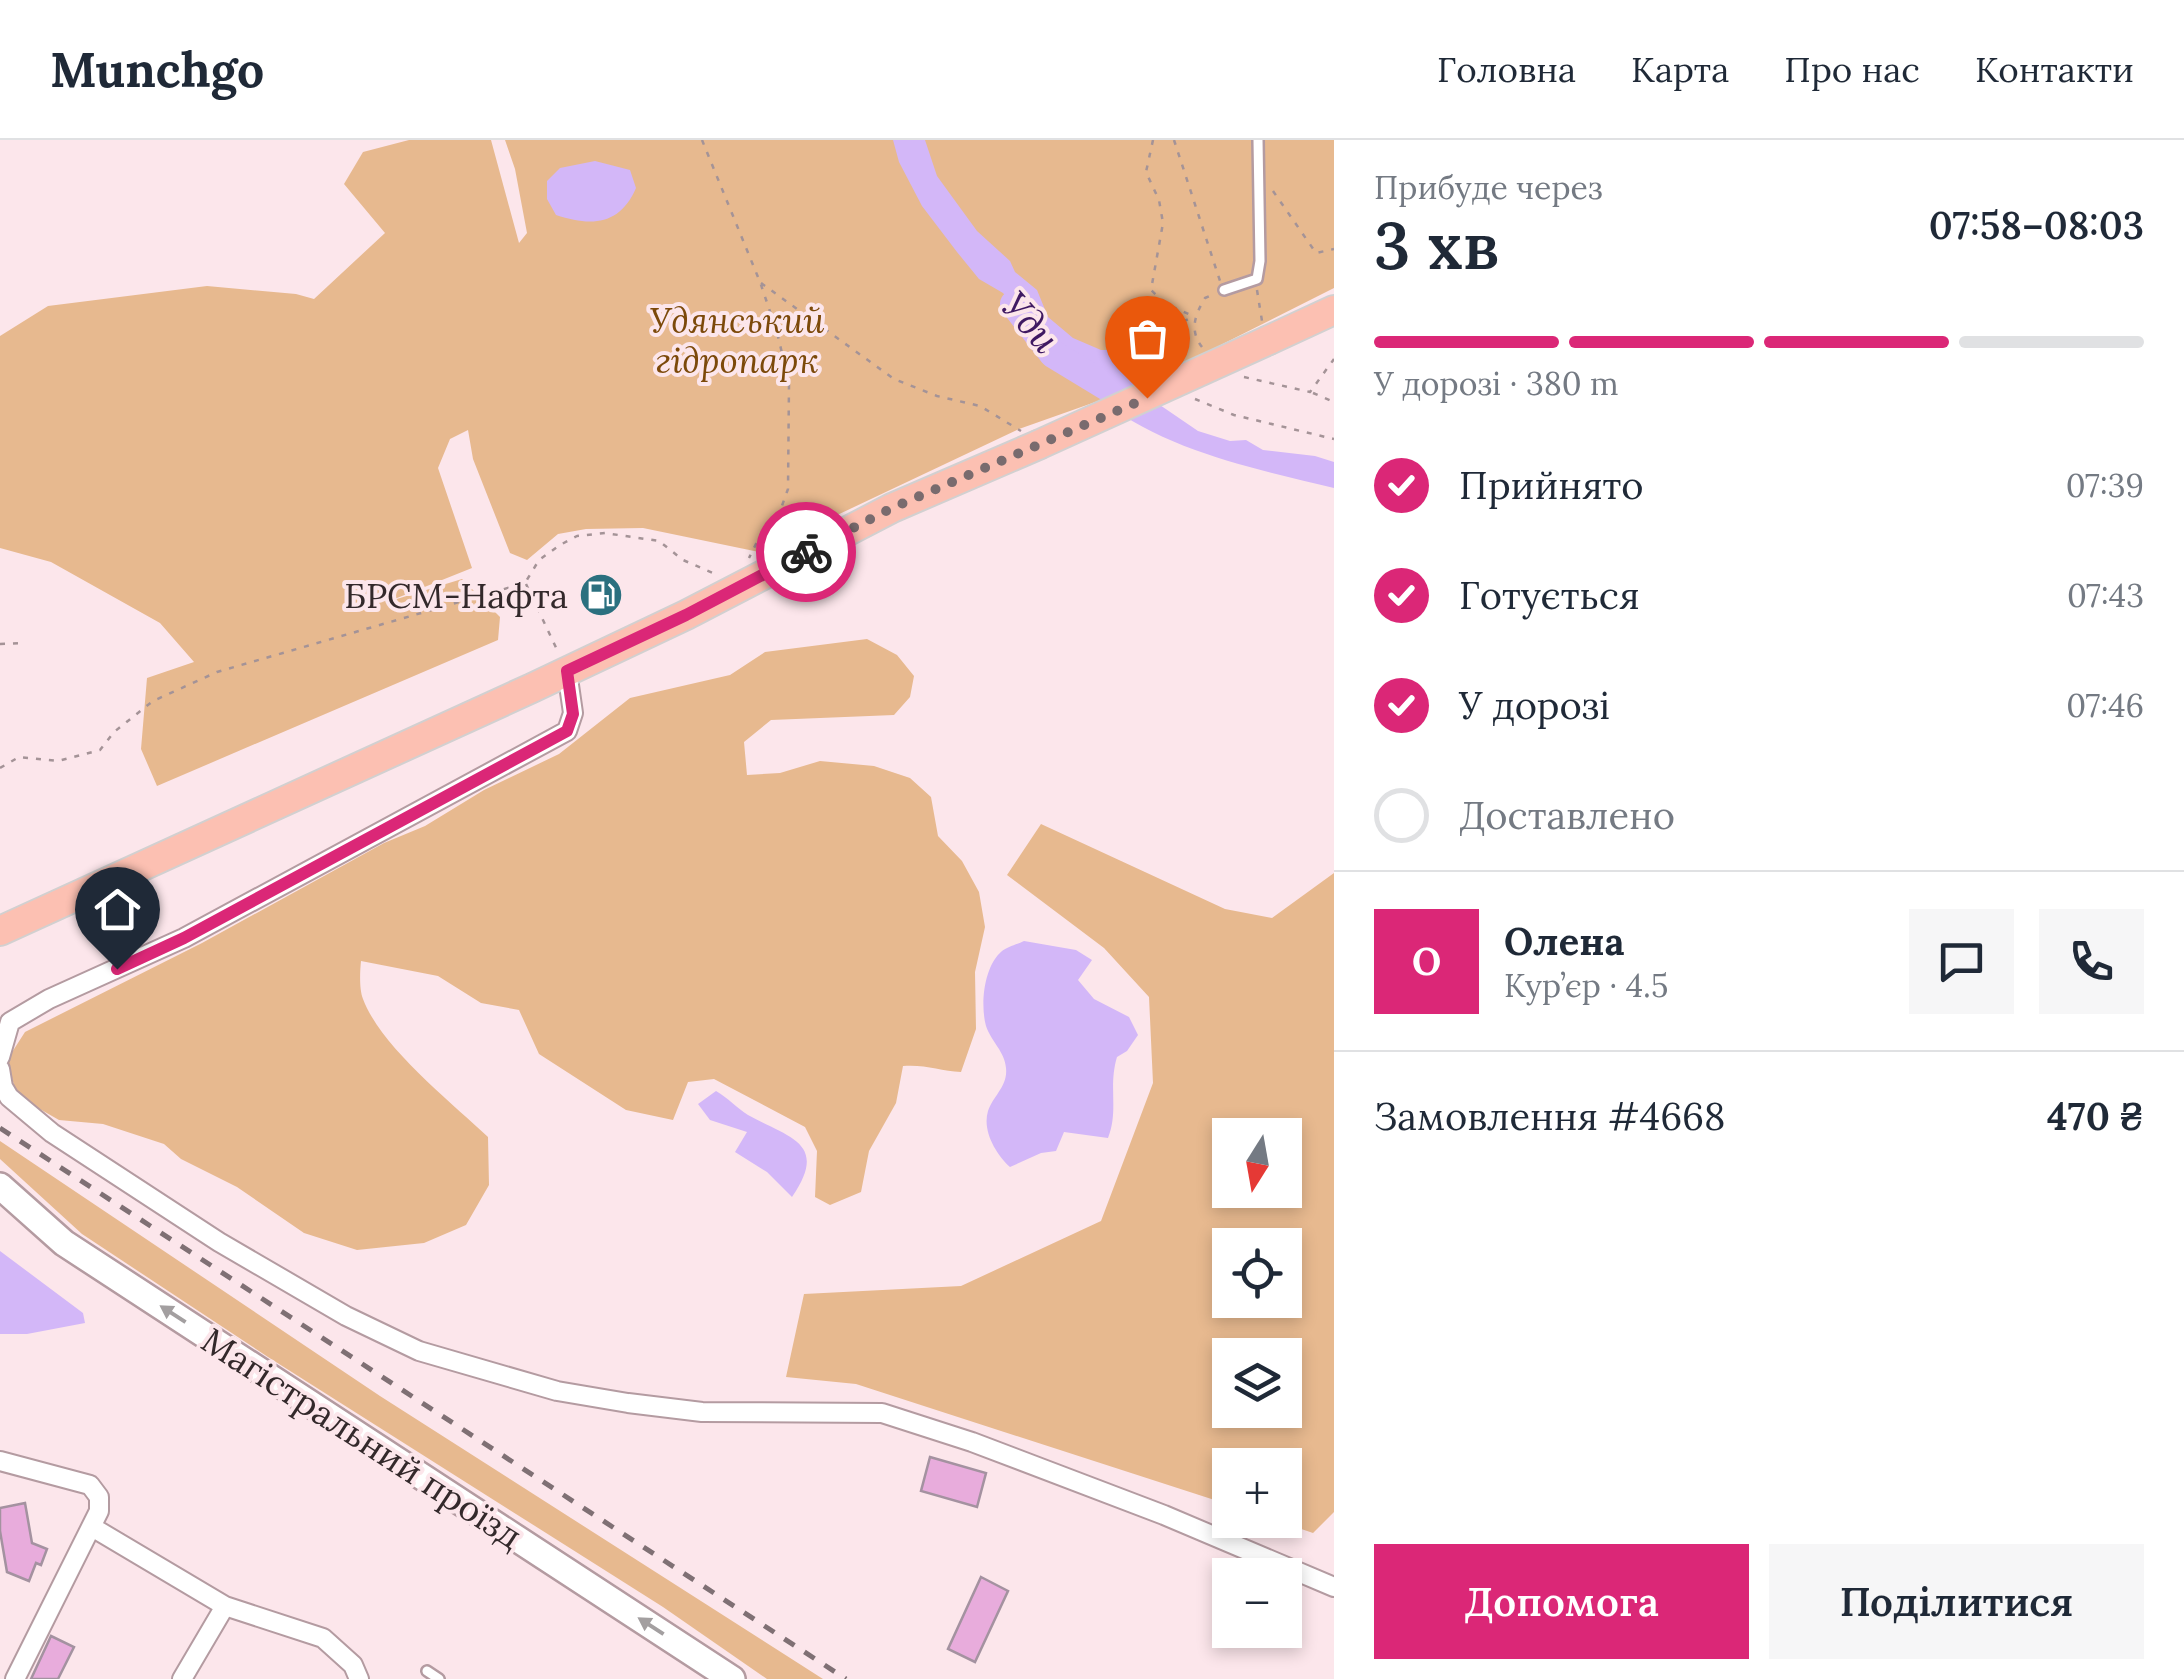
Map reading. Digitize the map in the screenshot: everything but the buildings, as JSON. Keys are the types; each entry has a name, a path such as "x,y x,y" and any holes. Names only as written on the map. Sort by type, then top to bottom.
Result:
{"main road":[{"path":"0,930 567,671 892,508 1334,310"},
{"name":"Магістральний проїзд","path":"0,1186 64,1244 732,1679"}],"street":[{"path":"0,1056 10,1022 49,999 184,938 567,731 573,714 567,671"},
{"path":"0,1069 3,1088 9,1096 52,1133 220,1242 346,1316 419,1351 557,1391 665,1408 721,1413 882,1413 972,1442 1164,1514 1334,1587"},
{"path":"0,1462 90,1485 99,1497 99,1511 92,1527 15,1679"},
{"path":"92,1527 225,1606 323,1638 353,1665 359,1679"},
{"path":"182,1679 225,1606"}],"lane":[{"path":"1224,290 1256,278 1260,261 1258,140"},
{"path":"427,1671 439,1679"}],"path":[{"path":"702,140 760,282 789,383 788,489 779,514 766,524 749,559"},
{"path":"1152,140 1146,172 1160,200 1163,223 1151,290 1166,304 1194,317"},
{"path":"1160,376 1147,368 1156,340 1164,330 1194,317 1204,298 1224,290 1174,140"},
{"path":"1259,172 1316,252 1334,250"},
{"path":"1256,278 1259,312 1269,340"},
{"path":"760,282 799,314 894,379 938,396 980,406 1038,445"},
{"path":"1310,392 1334,402"},
{"path":"1185,393 1206,406 1234,415 1334,439"},
{"path":"779,514 804,553"},
{"path":"0,768 19,757 58,761 100,750 114,732 153,702 217,672 525,583 539,560 577,536 616,534 659,541 682,560 715,574 721,596"},
{"path":"525,583 567,671"},
{"path":"0,644 22,643"}],"green space":[{"name":"Удянський гідропарк","path":"409,140 491,140 519,243 527,233 515,169 505,140 1334,140 1334,288 1135,388 1019,429 759,552 643,528 586,529 558,534 527,560 510,553 473,459 468,430 450,439 438,468 472,568 387,602 462,579 500,617 498,640 157,786 141,749 147,678 194,662 160,623 51,562 0,548 0,336 48,306 207,286 314,299 385,233 344,184 363,152"},
{"path":"867,639 897,655 914,676 910,697 894,715 771,720 744,742 747,775 780,773 820,761 874,766 910,778 931,797 938,836 962,861 979,892 985,927 975,972 976,1029 961,1072 903,1066 896,1103 869,1151 861,1192 830,1205 815,1197 817,1151 805,1127 714,1079 688,1082 673,1120 626,1110 539,1054 519,1010 481,1003 438,976 361,961 363,999 385,1036 418,1073 488,1137 489,1185 466,1225 424,1243 357,1250 304,1233 237,1187 181,1159 164,1144 103,1124 59,1120 17,1096 7,1060 25,1032 559,754 630,698 730,675 765,652"},
{"path":"1041,824 1225,909 1272,918 1334,873 1334,1512 1313,1533 1302,1529 1302,1448 1212,1448 1212,1499 856,1384 786,1377 804,1294 961,1286 1101,1221 1153,1083 1149,997 1104,948 1007,875"},
{"path":"0,1141 380,1396 823,1679 767,1679 663,1607 268,1357 82,1234 0,1159"}],"water":[{"path":"893,140 925,140 937,176 977,231 1037,290 1048,317 1073,338 1101,350 1113,350 1133,366 1135,388 1198,431 1230,441 1246,440 1263,450 1334,462 1334,488 1214,457 1157,434 1104,402 1105,378 1094,371 1092,376 1084,374 1071,366 1065,354 1030,327 1003,293 979,279 957,252 922,206 899,162"},
{"path":"595,161 630,170 636,188 622,210 593,221 556,215 547,199 547,181 560,168"},
{"path":"1024,941 1076,950 1092,960 1078,980 1094,999 1129,1017 1138,1035 1127,1051 1117,1057 1108,1138 1064,1132 1056,1151 1041,1153 1010,1167 995,1149 987,1126 988,1111 1003,1086 1006,1068 986,1026 983,1007 991,966 1004,950"},
{"path":"716,1091 748,1115 800,1144 807,1165 792,1197 767,1172 735,1152 747,1132 710,1120 698,1104"},
{"path":"0,1251 83,1313 85,1323 27,1334 0,1334"}],"waterway":[{"name":"Уди","path":"1014,304 1053,354 1137,405"}],"railway":[{"path":"0,1128 846,1679"}],"way so far":[{"path":"806,552 892,508 1147,398"}],"place":[{"name":"БРСМ-Нафта","path":"601,595"}],"route":[{"path":"117,969 184,938 567,731 573,714 567,671 806,552"}]}
